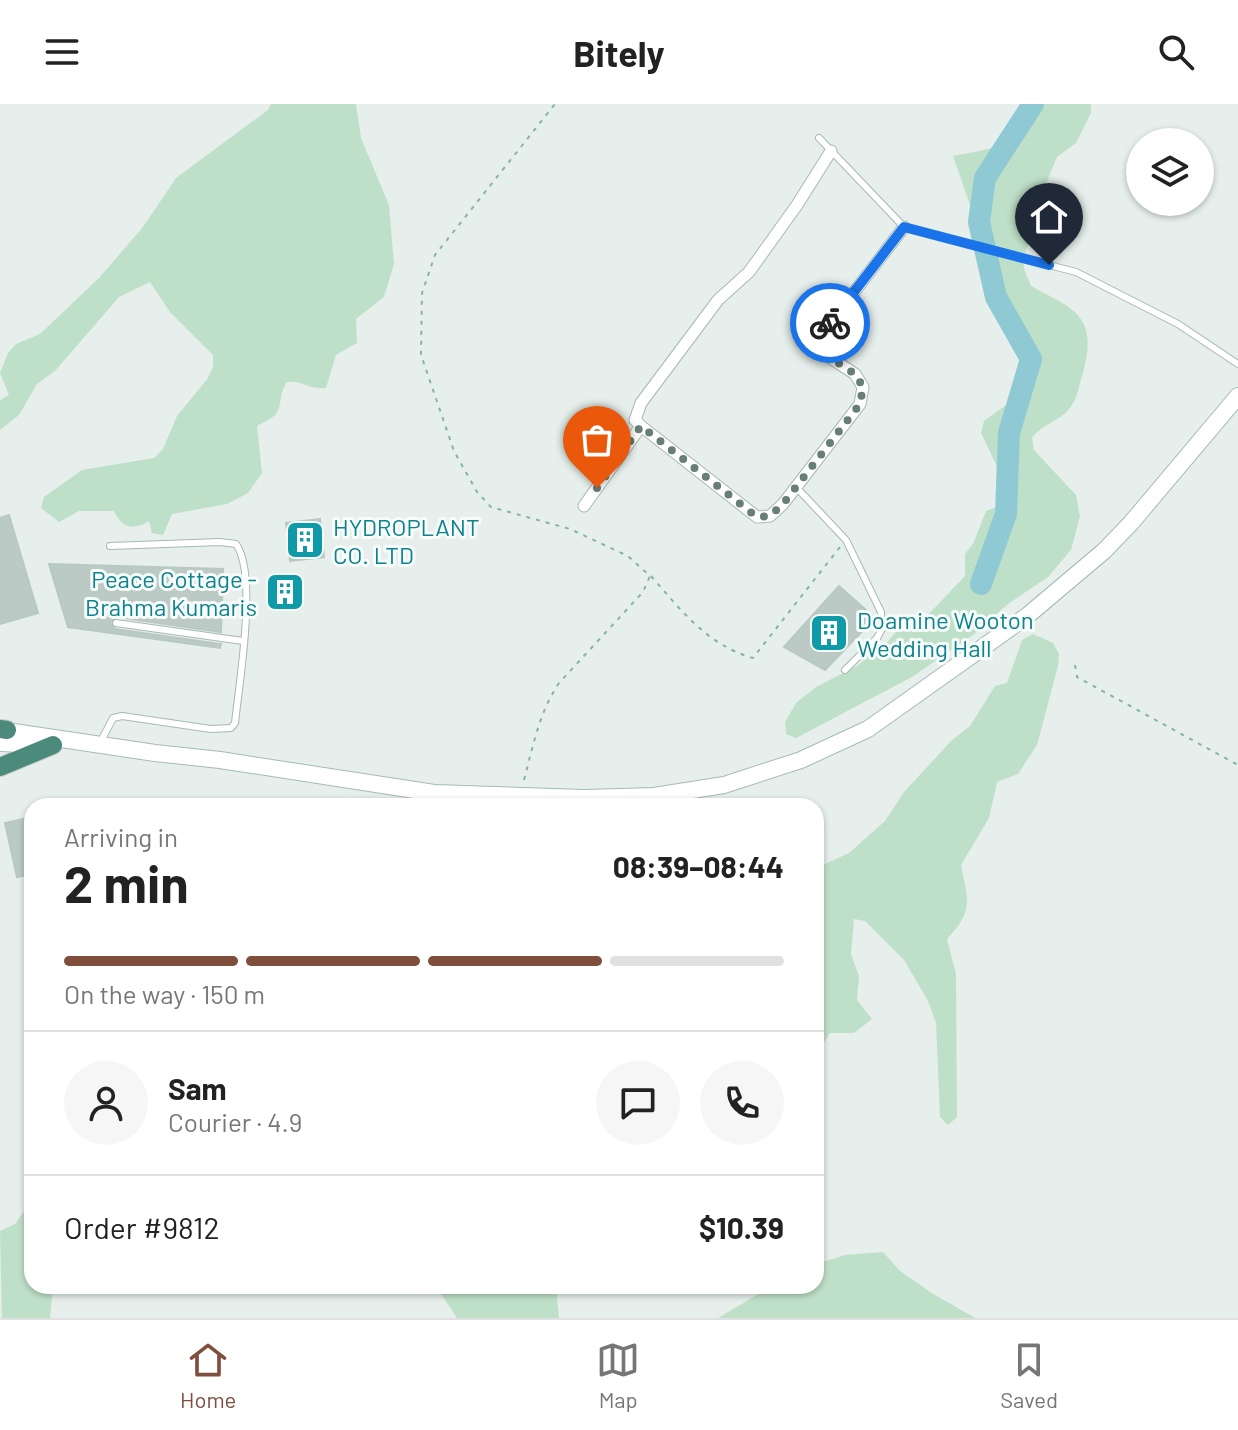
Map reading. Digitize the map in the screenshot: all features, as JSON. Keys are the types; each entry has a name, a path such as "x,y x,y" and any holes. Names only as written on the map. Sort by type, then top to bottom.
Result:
{"highway":[{"path":"0,767 53,745"}],"main road":[{"path":"2,733 100,743 434,793 519,797 654,796 724,785 801,760 868,729 1027,616 1104,551 1160,491 1238,396"},
{"path":"2,733 53,745 100,743"}],"street":[{"path":"831,151 749,272 718,300 641,403 635,420 757,517 770,516 860,404 863,387 855,374 823,353 820,342 825,330 904,227"},
{"path":"584,506 641,426"}],"lane":[{"path":"819,138 904,227 1076,272 1178,324 1238,364"},
{"path":"796,487 846,540 881,612 882,629 877,638 845,670"},
{"path":"100,743 113,718 122,716 211,729 231,728 235,723 248,592 243,553 236,544 110,546"},
{"path":"116,623 243,641"}],"path":[{"path":"555,104 435,255 422,293 421,355 454,451 477,492 491,507 570,529 628,556 699,630 734,652 753,658 846,540"},
{"path":"519,797 549,698 559,683 643,592 650,576"},
{"path":"1075,665 1077,677 1238,765"}],"green space":[{"path":"271,104 356,104 361,138 389,205 394,264 384,297 356,319 357,343 336,355 326,388 287,382 277,412 257,426 262,473 248,493 227,504 172,514 163,535 152,533 149,521 128,526 114,511 79,511 59,522 41,508 44,497 82,470 154,458 163,449 177,416 208,378 213,367 213,355 170,312 150,282 119,297 55,371 37,384 19,415 0,430 0,400 9,395 0,373 8,353 16,344 40,334 100,277 143,227 176,178 268,110"},
{"path":"1035,104 1091,104 1091,113 1076,143 1057,157 1043,191 1046,211 1024,258 1024,268 1031,286 1080,317 1088,339 1083,373 1073,404 1032,438 1034,450 1076,495 1080,516 1071,550 1048,577 912,677 796,738 786,734 785,722 796,703 816,687 859,665 874,648 886,644 901,626 924,619 965,576 965,554 973,544 986,511 997,507 1004,498 1001,475 981,433 984,421 1013,400 1021,365 1014,332 953,156 993,148 1014,138 1030,118"},
{"path":"1033,634 1053,643 1059,654 1058,666 1037,745 1018,774 997,782 989,818 961,865 967,905 962,921 947,939 956,974 957,1117 948,1125 940,1117 936,1023 928,1001 904,960 865,921 854,919 851,954 859,976 857,1000 872,1019 854,1033 830,1033 824,1042 824,864 849,853 885,821 904,792 952,740 970,726 995,686 1007,683 1022,640"},
{"path":"24,1211 24,1294 52,1294 50,1318 2,1318 0,1231 15,1224"},
{"path":"883,1252 899,1270 975,1318 718,1318 758,1294 824,1294 824,1262 845,1255"},
{"path":"441,1294 557,1294 559,1318 457,1318"}],"building":[{"path":"9,515 38,613 0,624 0,518"},
{"name":"HYDROPLANT CO. LTD","path":"320,519 324,557 290,561 286,523"},
{"path":"49,564 223,569 221,632 117,617 110,623 115,629 221,644 220,648 68,627"},
{"name":"Peace Cottage - Brahma Kumaris","path":"297,582 298,601 274,602 273,583"},
{"name":"Doamine Wooton Wedding Hall","path":"839,586 875,618 825,670 784,647"},
{"path":"24,819 24,876 17,877 5,823"}],"waterway":[{"path":"981,584 1006,514 1009,433 1031,359 996,297 979,222 985,178 1033,104"}],"way so far":[{"path":"597,488 641,426 757,517 770,516 783,504 860,404 863,387 855,374 823,353 820,342 830,323"}],"place":[{"name":"HYDROPLANT CO. LTD","path":"305,540"},
{"name":"Peace Cottage - Brahma Kumaris","path":"285,592"},
{"name":"Doamine Wooton Wedding Hall","path":"829,633"}],"route":[{"path":"830,323 904,227 1049,265"}]}
